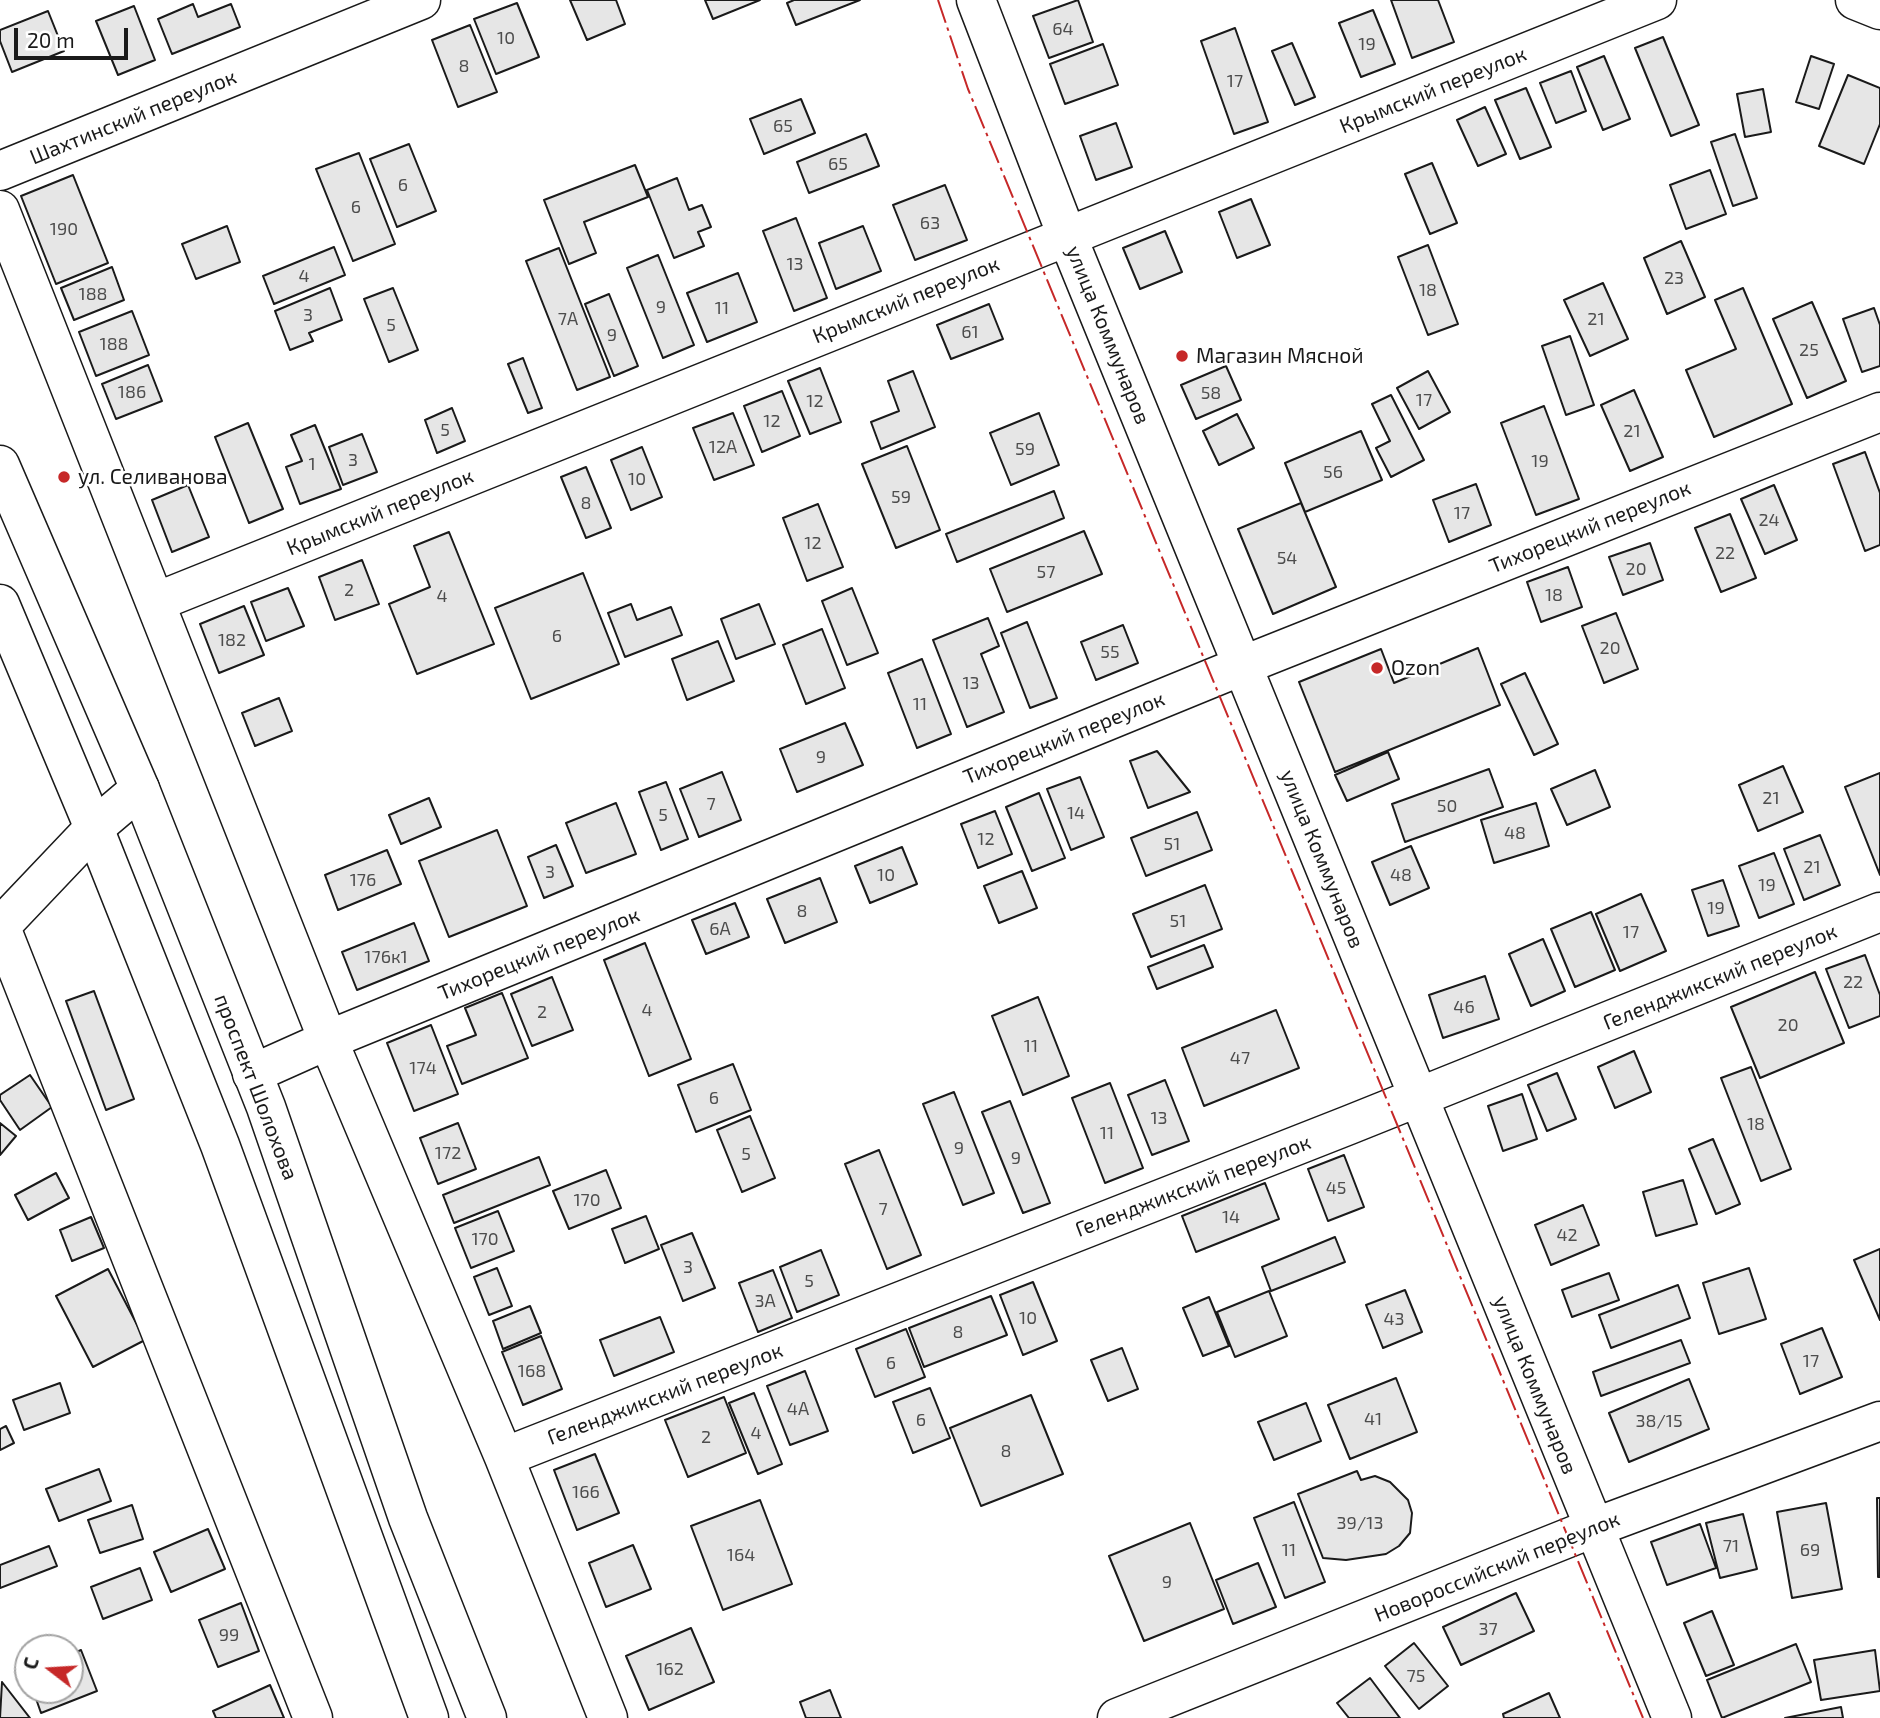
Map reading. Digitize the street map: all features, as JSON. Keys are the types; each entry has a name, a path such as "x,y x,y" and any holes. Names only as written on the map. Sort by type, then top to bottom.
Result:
{"street":[{"name":"Шахтинский переулок","path":"0,171 421,0"},
{"name":"улица Коммунаров","path":"976,0 1067,236 1672,1718"},
{"name":"Крымский переулок","path":"156,602 1657,0"},
{"path":"1855,0 1880,10"},
{"path":"0,210 328,1040 504,1457 608,1718"},
{"name":"Тихорецкий переулок","path":"252,1074 328,1040 1244,665 1880,412"},
{"name":"проспект Шолохова","path":"0,465 140,789 270,1116 408,1518 487,1718"},
{"path":"0,604 94,828 220,1145 429,1718"},
{"path":"140,789 94,828 0,926 313,1718"},
{"name":"Геленджикский переулок","path":"504,1457 1419,1097 1880,912"},
{"name":"Новороссийский переулок","path":"1117,1718 1593,1528 1880,1421"}],"building":[{"path":"570,0 616,0 625,24 587,40"},
{"path":"705,0 760,0 713,19"},
{"path":"794,0 860,0 796,25 787,3"},
{"path":"1078,0 1093,42 1049,58 1033,16"},
{"path":"1391,0 1438,0 1454,42 1412,58"},
{"path":"517,3 539,57 496,74 474,19"},
{"path":"193,4 198,17 231,4 240,27 172,54 158,19"},
{"path":"134,6 155,60 118,75 96,21"},
{"path":"1373,10 1395,64 1361,77 1339,23"},
{"path":"48,11 64,51 12,72 0,41 0,30"},
{"path":"470,25 497,92 458,107 432,40"},
{"path":"1235,28 1268,122 1234,134 1201,41"},
{"path":"1663,37 1699,125 1671,136 1635,48"},
{"path":"1292,43 1315,97 1295,105 1272,51"},
{"path":"1103,44 1118,85 1065,104 1050,64"},
{"path":"1604,56 1630,119 1603,130 1577,67"},
{"path":"1811,56 1834,64 1819,109 1796,102"},
{"path":"1571,71 1586,111 1556,123 1540,83"},
{"path":"1848,75 1880,88 1880,124 1864,164 1819,146"},
{"path":"1526,88 1551,147 1520,159 1495,100"},
{"path":"1763,89 1771,132 1745,137 1737,94"},
{"path":"801,99 815,133 764,154 750,119"},
{"path":"1485,107 1506,154 1478,166 1457,120"},
{"path":"1116,123 1132,167 1096,180 1080,136"},
{"path":"866,134 879,166 809,193 797,162"},
{"path":"1735,134 1757,198 1733,206 1711,142"},
{"path":"409,144 436,211 397,227 370,159"},
{"path":"359,153 395,244 353,261 316,169"},
{"path":"1432,163 1457,223 1430,234 1405,174"},
{"path":"635,165 648,197 584,222 596,253 569,264 544,200"},
{"path":"1710,170 1726,214 1686,229 1670,185"},
{"path":"73,175 108,263 56,284 21,196"},
{"path":"677,178 689,210 702,205 711,227 698,232 704,246 674,258 647,190"},
{"path":"945,185 967,240 915,260 893,205"},
{"path":"1251,199 1270,245 1237,258 1219,212"},
{"path":"796,218 827,298 794,311 763,231"},
{"path":"227,226 240,262 196,279 182,244"},
{"path":"863,226 881,271 836,289 819,243"},
{"path":"1165,231 1182,272 1140,289 1123,248"},
{"path":"1681,241 1705,297 1667,314 1644,258"},
{"path":"1428,245 1458,324 1428,335 1398,257"},
{"path":"334,247 345,275 274,304 263,276"},
{"path":"559,248 610,377 577,390 526,261"},
{"path":"658,255 694,345 663,358 627,268"},
{"path":"112,267 124,300 74,320 61,288"},
{"path":"738,273 757,322 707,342 687,293"},
{"path":"1603,283 1628,339 1590,356 1564,300"},
{"path":"330,288 342,320 309,333 313,341 290,350 275,311"},
{"path":"393,288 418,350 389,362 364,299"},
{"path":"1743,288 1792,404 1714,437 1686,370 1736,349 1715,300"},
{"path":"609,294 638,366 614,376 585,304"},
{"path":"1812,302 1846,381 1807,398 1773,319"},
{"path":"989,304 1003,339 951,359 937,325"},
{"path":"1874,308 1880,325 1880,366 1862,372 1843,319"},
{"path":"132,311 149,355 96,376 79,332"},
{"path":"1570,336 1594,405 1566,415 1542,346"},
{"path":"523,358 542,408 528,413 508,364"},
{"path":"148,365 162,401 116,419 102,384"},
{"path":"1226,366 1241,400 1196,419 1181,385"},
{"path":"820,368 841,422 810,434 788,381"},
{"path":"913,371 935,427 881,449 871,422 899,411 888,381"},
{"path":"1428,371 1450,412 1419,429 1397,388"},
{"path":"1634,390 1663,457 1630,471 1601,405"},
{"path":"782,391 800,436 762,452 744,406"},
{"path":"1391,395 1424,460 1391,477 1376,448 1390,441 1372,404"},
{"path":"1544,406 1579,499 1536,515 1501,423"},
{"path":"452,408 465,441 437,453 425,420"},
{"path":"733,413 754,465 714,480 693,428"},
{"path":"1039,413 1059,465 1011,485 990,433"},
{"path":"1237,414 1254,448 1219,465 1203,431"},
{"path":"248,423 283,509 249,523 215,437"},
{"path":"315,425 341,489 300,504 286,467 302,461 291,435"},
{"path":"1361,431 1382,480 1305,512 1285,463"},
{"path":"362,434 377,472 343,485 329,447"},
{"path":"907,446 940,530 896,548 862,464"},
{"path":"642,447 662,497 631,510 611,460"},
{"path":"1865,452 1880,493 1880,545 1865,551 1833,464"},
{"path":"586,467 611,528 586,538 561,477"},
{"path":"1476,484 1491,525 1449,542 1433,500"},
{"path":"188,485 209,537 172,552 152,500"},
{"path":"1774,485 1797,540 1765,554 1741,499"},
{"path":"1054,491 1064,518 957,562 946,534"},
{"path":"1301,503 1336,587 1273,614 1238,529"},
{"path":"818,504 843,567 807,581 783,518"},
{"path":"1730,514 1756,578 1721,592 1695,528"},
{"path":"1084,531 1102,574 1007,612 990,569"},
{"path":"449,532 494,644 417,674 389,604 430,587 414,546"},
{"path":"1650,543 1663,580 1623,595 1609,557"},
{"path":"362,560 379,604 335,620 319,577"},
{"path":"1568,567 1582,607 1541,622 1527,582"},
{"path":"583,573 619,664 531,699 495,608"},
{"path":"288,588 304,626 266,641 251,602"},
{"path":"852,588 878,653 847,665 822,601"},
{"path":"631,604 637,620 671,607 682,635 625,657 608,613"},
{"path":"759,604 775,644 736,659 721,619"},
{"path":"244,606 264,655 219,673 200,624"},
{"path":"1616,613 1638,669 1604,683 1582,626"},
{"path":"988,618 999,646 981,654 1004,712 967,727 933,640"},
{"path":"1027,622 1057,698 1030,708 1001,633"},
{"path":"1123,625 1138,663 1096,680 1081,642"},
{"path":"822,629 845,688 806,704 783,645"},
{"path":"718,641 734,681 687,700 672,659"},
{"path":"1478,648 1500,705 1335,772 1299,682 1381,649 1394,683"},
{"path":"922,659 951,734 917,748 888,673"},
{"path":"1525,673 1558,744 1534,755 1501,684"},
{"path":"279,698 292,731 255,746 242,713"},
{"path":"845,723 863,765 797,792 780,749"},
{"path":"1157,751 1190,792 1148,808 1130,761"},
{"path":"1388,752 1399,779 1347,801 1335,775"},
{"path":"1783,766 1803,812 1758,831 1739,785"},
{"path":"1489,769 1503,807 1405,842 1392,804"},
{"path":"1595,770 1610,807 1567,825 1551,789"},
{"path":"722,772 741,820 699,837 680,789"},
{"path":"1880,773 1880,875 1845,787"},
{"path":"1080,777 1104,837 1071,850 1047,789"},
{"path":"666,782 688,839 661,850 639,792"},
{"path":"1039,793 1065,858 1032,871 1006,807"},
{"path":"429,798 441,827 401,844 389,815"},
{"path":"616,803 636,854 586,873 566,823"},
{"path":"1536,803 1549,846 1494,863 1481,820"},
{"path":"995,811 1012,854 978,868 961,824"},
{"path":"1197,812 1212,850 1146,876 1131,838"},
{"path":"497,830 527,906 449,937 419,861"},
{"path":"1820,835 1840,885 1804,900 1784,849"},
{"path":"556,845 573,886 544,898 528,857"},
{"path":"1411,846 1429,888 1390,905 1372,862"},
{"path":"902,847 917,884 870,903 855,866"},
{"path":"387,850 401,884 338,910 325,875"},
{"path":"1774,853 1794,904 1759,918 1739,866"},
{"path":"1022,871 1037,908 999,923 984,886"},
{"path":"820,878 837,922 785,943 767,899"},
{"path":"1723,880 1739,926 1708,936 1692,890"},
{"path":"1205,885 1222,929 1151,957 1133,914"},
{"path":"1641,894 1666,951 1620,971 1596,914"},
{"path":"735,903 749,937 706,954 692,920"},
{"path":"1591,912 1615,970 1575,987 1551,929"},
{"path":"414,923 429,961 357,990 342,952"},
{"path":"1543,939 1565,991 1531,1006 1509,954"},
{"path":"645,943 691,1059 649,1076 604,960"},
{"path":"1204,945 1213,967 1157,989 1148,967"},
{"path":"1865,955 1880,995 1880,1016 1849,1028 1826,969"},
{"path":"1815,972 1844,1043 1760,1078 1731,1007"},
{"path":"1485,976 1499,1019 1443,1038 1429,995"},
{"path":"552,977 573,1030 532,1046 511,994"},
{"path":"94,991 134,1099 106,1110 66,1001"},
{"path":"502,993 528,1058 462,1084 447,1046 476,1035 465,1008"},
{"path":"1038,997 1069,1076 1023,1095 992,1016"},
{"path":"1276,1010 1299,1068 1204,1106 1182,1048"},
{"path":"431,1025 458,1094 414,1111 387,1043"},
{"path":"1634,1051 1651,1092 1615,1108 1598,1067"},
{"path":"733,1064 751,1110 696,1132 678,1085"},
{"path":"1751,1067 1791,1169 1761,1181 1721,1078"},
{"path":"1557,1073 1576,1119 1547,1131 1528,1085"},
{"path":"30,1075 52,1107 20,1130 0,1100 0,1095"},
{"path":"1165,1080 1189,1141 1152,1155 1128,1095"},
{"path":"1110,1083 1143,1168 1105,1183 1072,1098"},
{"path":"954,1092 994,1193 963,1205 923,1104"},
{"path":"1522,1094 1537,1139 1503,1151 1488,1106"},
{"path":"1010,1101 1050,1203 1023,1213 982,1112"},
{"path":"750,1116 775,1178 742,1192 717,1130"},
{"path":"0,1123 16,1136 0,1155"},
{"path":"458,1123 476,1169 438,1184 420,1138"},
{"path":"1713,1139 1740,1204 1716,1214 1689,1149"},
{"path":"879,1150 921,1255 887,1269 845,1164"},
{"path":"1344,1155 1364,1207 1328,1221 1308,1169"},
{"path":"539,1157 550,1185 454,1223 443,1195"},
{"path":"606,1170 621,1208 569,1229 553,1191"},
{"path":"56,1173 69,1198 28,1220 15,1195"},
{"path":"1683,1180 1697,1224 1656,1236 1643,1192"},
{"path":"1265,1183 1279,1219 1196,1252 1182,1216"},
{"path":"1583,1205 1599,1245 1551,1265 1535,1225"},
{"path":"498,1211 514,1251 471,1268 455,1228"},
{"path":"646,1216 659,1249 625,1263 612,1229"},
{"path":"91,1217 104,1248 72,1261 60,1230"},
{"path":"692,1233 715,1288 683,1301 661,1245"},
{"path":"1335,1237 1345,1262 1271,1291 1262,1267"},
{"path":"1880,1249 1880,1320 1854,1260"},
{"path":"821,1250 839,1295 797,1312 780,1267"},
{"path":"497,1268 512,1306 489,1315 474,1277"},
{"path":"1749,1268 1766,1319 1719,1334 1703,1283"},
{"path":"108,1269 145,1340 93,1367 56,1296"},
{"path":"773,1270 792,1318 758,1332 739,1283"},
{"path":"1609,1273 1619,1300 1572,1317 1562,1290"},
{"path":"1033,1282 1057,1341 1023,1355 1000,1295"},
{"path":"1678,1285 1690,1318 1611,1348 1599,1315"},
{"path":"1405,1290 1422,1332 1383,1348 1366,1305"},
{"path":"1269,1291 1287,1336 1235,1357 1217,1312"},
{"path":"991,1296 1007,1335 924,1367 909,1328"},
{"path":"1209,1297 1229,1346 1203,1356 1183,1308"},
{"path":"530,1306 541,1333 503,1349 493,1321"},
{"path":"660,1317 674,1352 614,1376 600,1340"},
{"path":"1822,1328 1842,1377 1800,1394 1781,1344"},
{"path":"906,1329 925,1377 875,1397 856,1349"},
{"path":"541,1336 562,1389 523,1405 502,1352"},
{"path":"1681,1340 1690,1363 1601,1396 1593,1372"},
{"path":"1122,1348 1138,1389 1108,1401 1091,1360"},
{"path":"805,1371 828,1431 790,1445 767,1386"},
{"path":"1396,1378 1417,1432 1350,1459 1328,1405"},
{"path":"1689,1379 1709,1429 1629,1462 1609,1413"},
{"path":"60,1383 70,1413 24,1430 13,1400"},
{"path":"930,1388 950,1438 913,1453 893,1402"},
{"path":"754,1393 782,1464 758,1474 729,1403"},
{"path":"1031,1395 1063,1474 981,1506 950,1428"},
{"path":"724,1397 746,1453 688,1477 665,1420"},
{"path":"1306,1403 1321,1441 1274,1460 1258,1422"},
{"path":"6,1426 14,1443 0,1450 0,1429"},
{"path":"595,1454 619,1513 577,1530 554,1470"},
{"path":"99,1469 111,1501 59,1521 46,1489"},
{"path":"1357,1471 1361,1480 1375,1476 1390,1482 1408,1500 1412,1513 1410,1533 1399,1546 1386,1554 1346,1560 1323,1558 1298,1494"},
{"path":"1877,1498 1880,1498 1880,1577 1878,1577"},
{"path":"760,1500 792,1584 723,1610 691,1526"},
{"path":"1294,1502 1325,1582 1285,1598 1254,1518"},
{"path":"1826,1503 1842,1589 1792,1598 1777,1512"},
{"path":"132,1505 143,1539 100,1553 88,1520"},
{"path":"1743,1514 1757,1569 1720,1578 1706,1523"},
{"path":"1190,1523 1224,1609 1144,1641 1109,1556"},
{"path":"1700,1524 1716,1568 1667,1585 1651,1542"},
{"path":"208,1529 225,1569 171,1592 154,1552"},
{"path":"633,1545 651,1589 606,1607 589,1563"},
{"path":"49,1546 57,1566 0,1588 0,1565"},
{"path":"1258,1563 1276,1607 1233,1624 1216,1580"},
{"path":"140,1568 152,1600 103,1619 91,1587"},
{"path":"1516,1593 1534,1631 1461,1665 1443,1627"},
{"path":"241,1603 259,1651 218,1667 199,1620"},
{"path":"1712,1611 1734,1665 1706,1676 1684,1623"},
{"path":"691,1628 714,1682 649,1710 626,1656"},
{"path":"1414,1643 1448,1686 1419,1709 1385,1666"},
{"path":"1796,1644 1811,1682 1722,1718 1707,1680"},
{"path":"1875,1650 1880,1691 1821,1700 1814,1660"},
{"path":"84,1658 97,1691 84,1696"},
{"path":"1370,1678 1400,1718 1349,1718 1337,1703"},
{"path":"2,1682 14,1697 14,1704 19,1704 30,1718 0,1718"},
{"path":"270,1685 284,1718 216,1718 213,1711"},
{"path":"830,1690 841,1718 806,1718 800,1702"},
{"path":"1549,1693 1560,1718 1504,1718 1503,1714"},
{"path":"38,1704 64,1704 41,1713"},
{"path":"1841,1707 1843,1718 1785,1718"}],"power":[{"path":"938,0 968,89 1643,1718"}],"place":[{"name":"Магазин Мясной","path":"1182,356"},
{"name":"ул. Селиванова","path":"64,477"},
{"name":"Ozon","path":"1377,668"}]}
